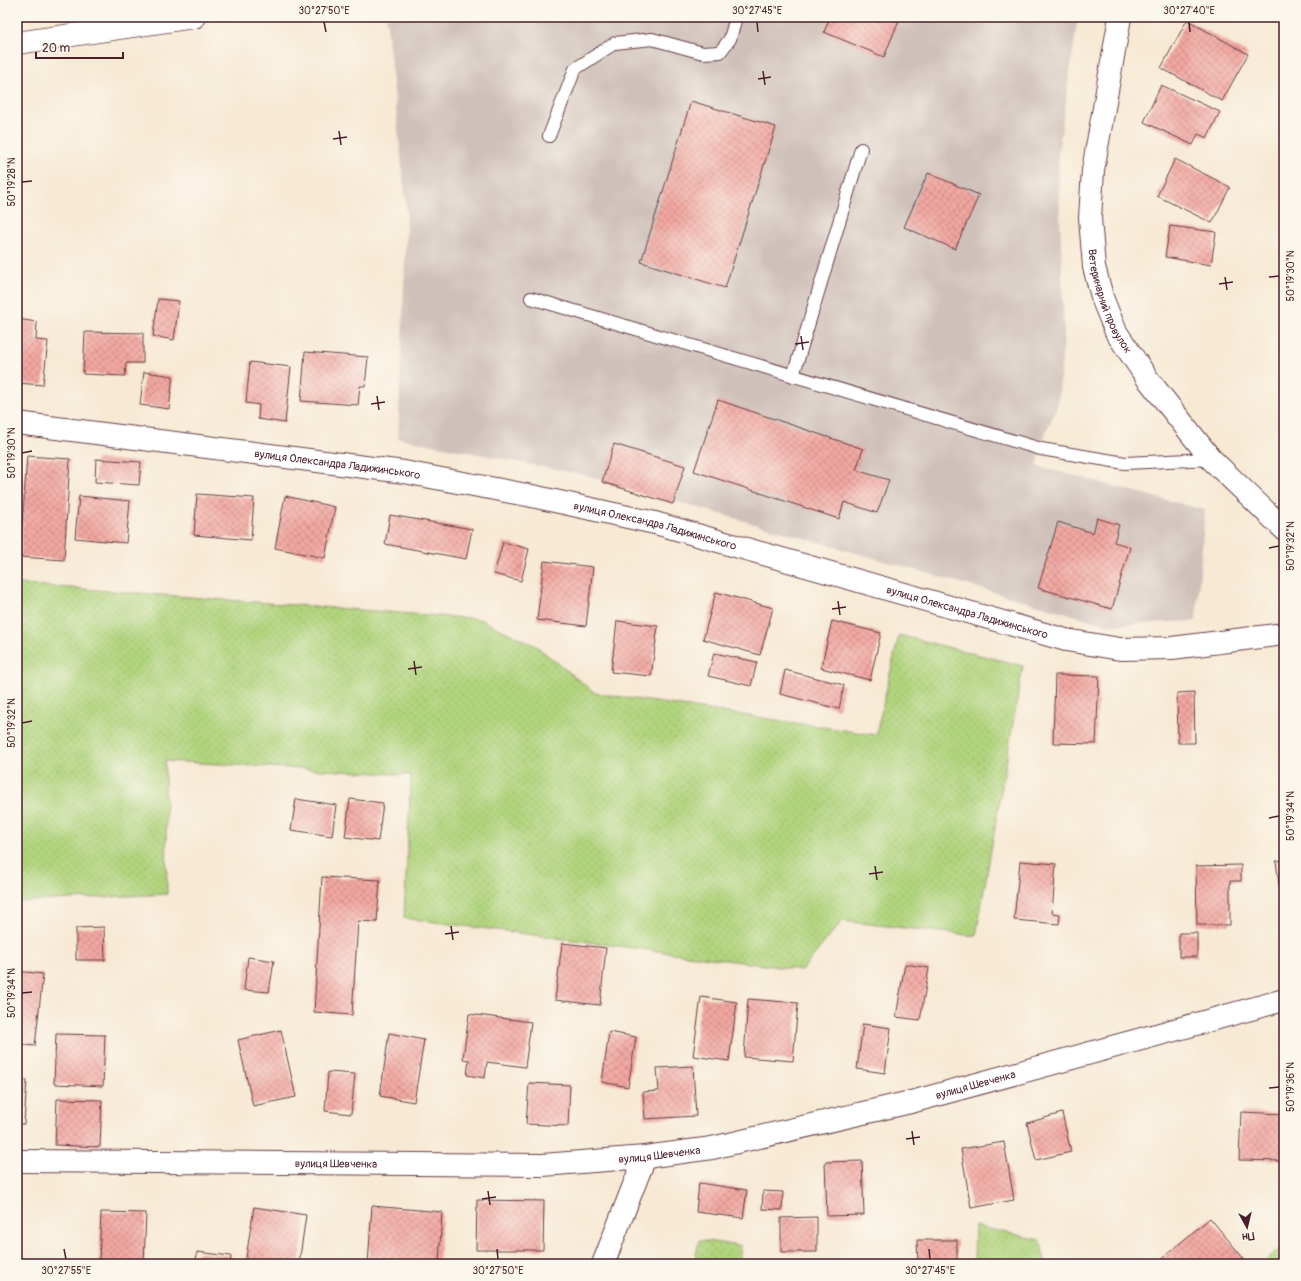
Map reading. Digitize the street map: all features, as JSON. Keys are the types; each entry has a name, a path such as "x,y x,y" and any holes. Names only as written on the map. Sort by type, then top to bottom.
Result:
{"street":[{"path":"17,43 194,17"},
{"name":"Ветеринарний провулок","path":"1120,17 1093,170 1090,218 1094,268 1103,300 1116,332 1147,378 1212,459 1284,529"},
{"name":"вулиця Олександра Ладижинського","path":"17,423 404,472 532,496 655,523 1066,640 1120,649 1172,648 1284,634"},
{"name":"вулиця Шевченка","path":"17,1161 543,1165 645,1157 712,1148 915,1101 1284,1000"},
{"path":"603,1264 645,1157"}],"lane":[{"path":"549,136 575,70 615,44 652,39 703,53 720,52 730,39 736,17"},
{"path":"793,376 861,149"},
{"path":"531,298 1041,450 1125,463 1212,459"}],"shaded area":[{"path":"386,17 1078,17 1058,154 1064,334 1058,404 1046,432 1037,466 1205,510 1196,621 1108,625 584,475 398,438 407,214"}],"green space":[{"path":"17,584 479,619 536,646 595,693 876,735 899,635 1023,666 976,936 842,921 802,970 404,918 411,775 165,761 167,894 17,902"},
{"path":"975,1226 1040,1240 1046,1264 974,1264"},
{"path":"699,1240 741,1246 739,1264 694,1264"},
{"path":"1284,1247 1284,1264 1271,1264 1267,1259"}],"building":[{"path":"830,17 893,17 899,20 884,57 824,32"},
{"path":"1187,20 1248,54 1222,101 1161,68"},
{"path":"1161,85 1220,112 1207,138 1198,134 1193,145 1144,122"},
{"path":"691,101 776,127 725,288 641,262"},
{"path":"1175,159 1230,187 1212,223 1157,196"},
{"path":"928,173 979,195 955,249 904,227"},
{"path":"1170,226 1216,232 1211,265 1165,257"},
{"path":"158,299 179,301 174,340 153,336"},
{"path":"17,319 37,322 36,340 48,341 43,385 17,383"},
{"path":"85,332 143,333 143,363 126,363 125,376 83,374"},
{"path":"305,352 368,357 365,386 360,386 358,405 301,401"},
{"path":"250,362 291,367 285,423 258,419 259,405 246,403"},
{"path":"144,372 173,376 169,409 140,405"},
{"path":"718,400 863,449 856,470 889,480 877,513 844,502 839,519 694,471"},
{"path":"614,444 685,466 673,504 602,482"},
{"path":"27,456 70,459 64,560 20,557"},
{"path":"96,459 141,462 139,485 95,482"},
{"path":"197,494 254,498 251,540 194,535"},
{"path":"79,496 130,501 126,543 75,538"},
{"path":"285,496 335,507 325,558 275,548"},
{"path":"390,515 472,529 466,559 385,544"},
{"path":"1097,518 1119,525 1114,542 1130,547 1112,609 1038,588 1058,522 1093,533"},
{"path":"503,542 529,549 521,581 494,574"},
{"path":"544,561 593,567 586,626 537,620"},
{"path":"716,592 773,608 760,655 703,639"},
{"path":"617,621 658,626 651,676 611,672"},
{"path":"832,621 881,633 870,680 821,668"},
{"path":"714,653 757,662 751,686 708,676"},
{"path":"785,670 844,685 839,709 780,694"},
{"path":"1055,675 1099,676 1096,744 1053,743"},
{"path":"1194,692 1195,743 1178,743 1177,693"},
{"path":"296,799 336,805 332,836 291,830"},
{"path":"350,799 383,803 378,841 345,837"},
{"path":"1284,860 1284,917 1283,917 1276,861"},
{"path":"1020,861 1056,864 1052,913 1060,914 1059,924 1014,920"},
{"path":"1241,865 1241,881 1230,881 1230,925 1197,925 1196,866"},
{"path":"322,877 380,880 377,922 358,921 352,1015 314,1012"},
{"path":"104,927 105,960 76,960 76,928"},
{"path":"1179,933 1197,933 1197,957 1179,957"},
{"path":"562,943 606,948 600,1005 555,1000"},
{"path":"248,957 274,961 269,992 244,990"},
{"path":"905,964 929,968 920,1020 896,1017"},
{"path":"17,971 43,974 35,1046 17,1044"},
{"path":"701,997 737,1002 729,1061 693,1056"},
{"path":"748,999 798,1003 793,1061 744,1057"},
{"path":"469,1014 531,1022 525,1067 487,1062 485,1078 467,1075 469,1060 463,1059"},
{"path":"863,1024 891,1028 885,1073 857,1069"},
{"path":"281,1030 296,1097 253,1106 238,1040"},
{"path":"609,1032 636,1037 628,1087 602,1082"},
{"path":"389,1033 424,1040 414,1102 380,1096"},
{"path":"56,1034 105,1035 103,1086 54,1084"},
{"path":"693,1066 696,1116 645,1119 643,1092 659,1091 657,1068"},
{"path":"328,1072 355,1074 351,1114 325,1111"},
{"path":"17,1080 27,1080 24,1124 17,1124"},
{"path":"529,1083 570,1085 568,1126 526,1124"},
{"path":"57,1099 102,1100 100,1147 55,1145"},
{"path":"1241,1112 1284,1114 1284,1161 1239,1160"},
{"path":"1062,1113 1071,1152 1036,1160 1027,1123"},
{"path":"1004,1142 1014,1200 971,1208 961,1149"},
{"path":"862,1161 864,1215 827,1216 825,1162"},
{"path":"699,1183 747,1190 743,1218 696,1212"},
{"path":"763,1191 783,1192 782,1210 762,1209"},
{"path":"477,1200 544,1201 543,1250 476,1250"},
{"path":"372,1206 442,1212 439,1264 368,1264"},
{"path":"254,1207 306,1215 299,1264 245,1264"},
{"path":"101,1212 146,1213 144,1264 99,1264"},
{"path":"817,1217 817,1252 781,1252 781,1218"},
{"path":"1210,1218 1244,1259 1239,1264 1163,1264 1160,1260"},
{"path":"917,1240 957,1240 957,1264 918,1264"},
{"path":"197,1252 231,1256 230,1264 196,1264"}]}
